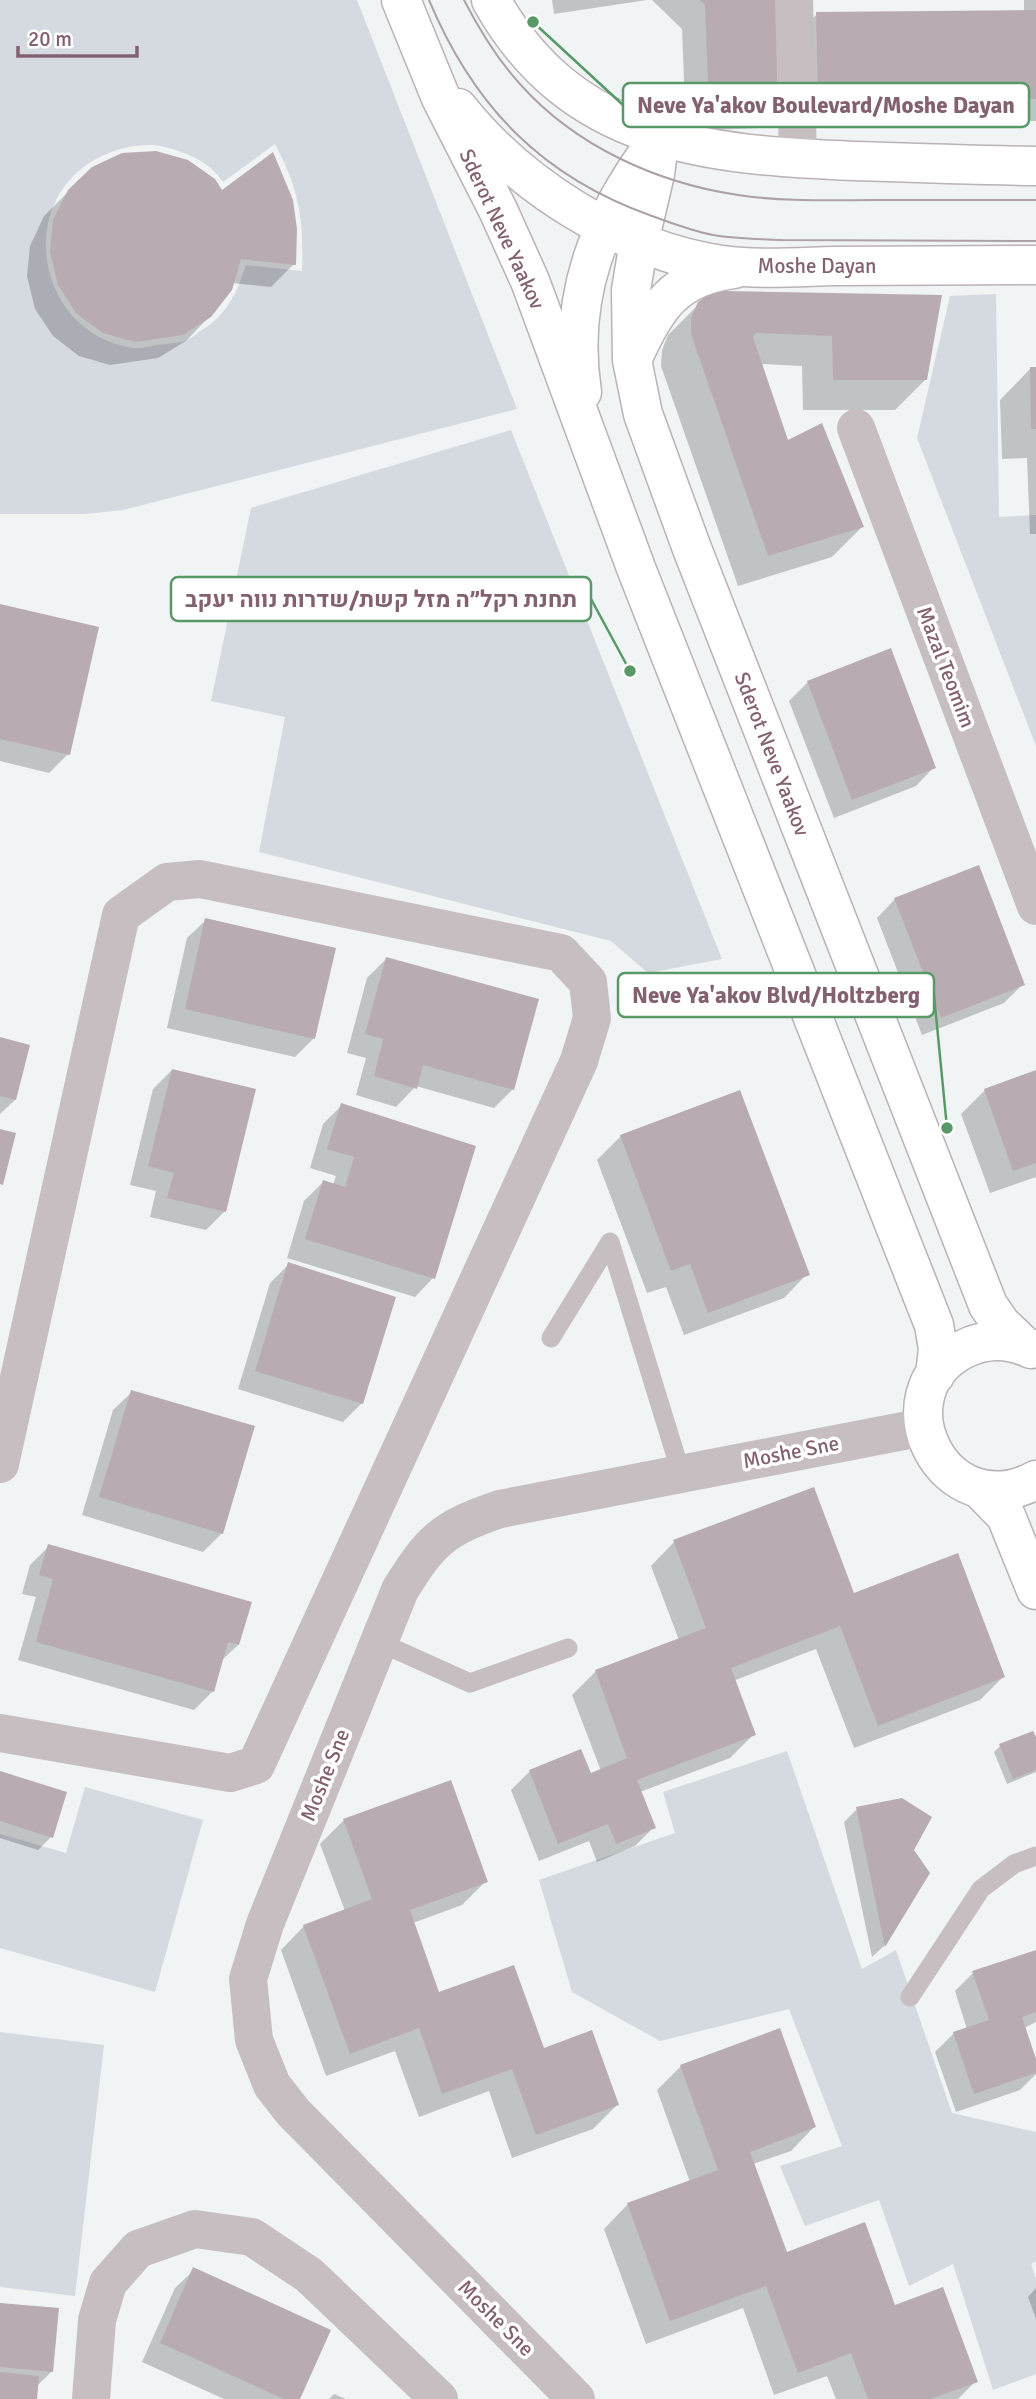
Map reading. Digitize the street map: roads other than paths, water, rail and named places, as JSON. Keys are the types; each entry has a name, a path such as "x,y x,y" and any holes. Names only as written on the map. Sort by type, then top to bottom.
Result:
{"street":[{"name":"Sderot Neve Yaakov","path":"401,0 453,123 519,257 602,479 934,1325 938,1349 935,1375 925,1400 924,1427"},
{"path":"491,0 515,37 561,85 603,114 660,137 736,153 798,159 1036,166"},
{"path":"794,0 798,159"},
{"name":"Sderot Neve Yaakov","path":"426,59 451,99 498,150 540,186 573,209 604,225"},
{"name":"Sderot Neve Yaakov","path":"602,479 583,396 579,346 586,280 604,225 626,185 660,137"},
{"name":"Sderot Neve Yaakov","path":"660,137 631,290 632,360 643,414 691,547 983,1292 1001,1324 1030,1349"},
{"name":"Moshe Dayan","path":"604,225 639,242 697,260 746,267 1036,265"},
{"path":"632,360 655,316 675,292 702,275 746,267"},
{"name":"Mazal Teomim","path":"856,428 1036,906"},
{"path":"0,1464 121,915 167,881 200,878 561,953 588,982 592,1018 579,1061 256,1765 230,1773 0,1733"},
{"path":"935,1375 956,1354 974,1345 993,1341 1030,1349"},
{"path":"924,1427 930,1446 940,1463 954,1476 990,1497 1006,1516 1036,1590"},
{"name":"Moshe Sne","path":"576,2399 293,2112 272,2085 254,2040 248,1979 265,1924 400,1590 428,1547 447,1531 472,1518 500,1509 924,1427"},
{"path":"980,1489 1009,1489 1036,1480"},
{"path":"91,2399 97,2320 108,2283 138,2249 195,2229 252,2237 309,2275 439,2399"}],"lane":[{"path":"551,1338 610,1242 681,1473"},
{"path":"379,1642 470,1683 568,1648"},
{"path":"910,1997 981,1889 1014,1864 1036,1856"}],"tram line":[{"path":"429,0 467,73 490,105 516,134 545,159 577,181 652,216 697,231 739,238 1036,241"},
{"path":"464,0 482,33 504,64 542,106 592,143 648,171 708,189 790,200 1036,200"}],"place":[{"name":"Neve Ya'akov Boulevard/Moshe Dayan","path":"533,22"},
{"name":"תחנת רקל״ה מזל קשת/שדרות נווה יעקב","path":"630,671"},
{"name":"Neve Ya'akov Blvd/Holtzberg","path":"947,1128"}]}
